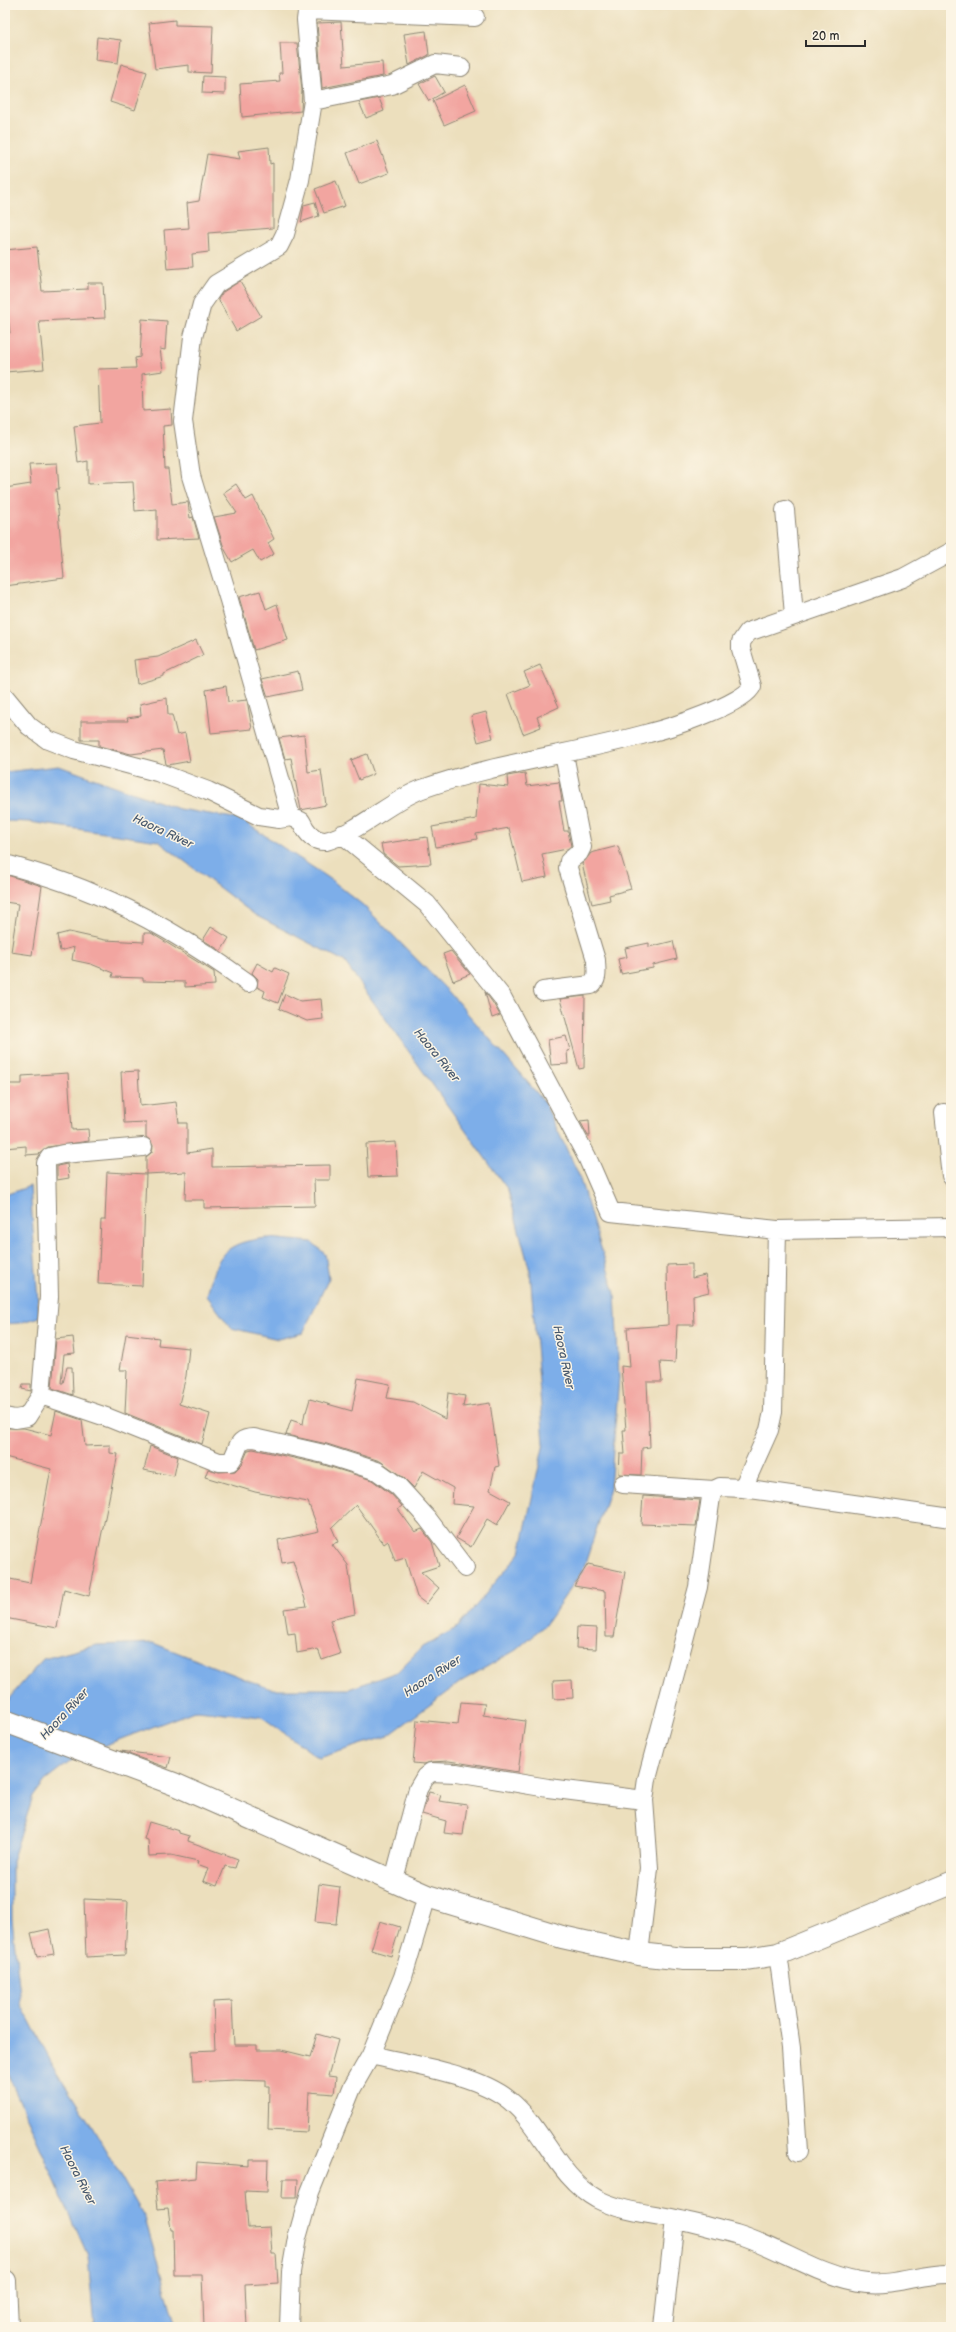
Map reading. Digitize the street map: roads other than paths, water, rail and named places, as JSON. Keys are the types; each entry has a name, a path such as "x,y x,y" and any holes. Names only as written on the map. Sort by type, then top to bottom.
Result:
{"street":[{"path":"291,817 229,600 191,476 183,421 193,337 202,304 216,284 279,246 285,234 300,180 312,101 306,20 308,8 475,17"},
{"path":"312,101 392,85 435,64 461,67"},
{"path":"785,510 794,616"},
{"path":"5,697 29,726 48,740 74,750 158,772 208,791 259,816 279,819 291,817 301,821 305,829 318,841 331,840 421,790 471,775 564,754 675,726 746,695 750,691 752,682 741,649 743,638 753,630 903,578 951,552"},
{"path":"543,991 591,985 595,980 596,974 596,960 568,868 569,861 579,853 582,847 564,754"},
{"path":"342,834 427,904 502,997 587,1157 611,1212 778,1230 951,1227"},
{"path":"5,864 42,875 100,896 154,923 222,963 248,983"},
{"path":"944,1113 951,1176"},
{"path":"5,1417 15,1419 26,1417 41,1395 49,1297 46,1162 50,1157 63,1154 143,1146"},
{"path":"743,1488 769,1430 773,1412 778,1230"},
{"path":"41,1395 109,1418 220,1462 230,1462 242,1440 254,1438 324,1454 377,1471 398,1486 427,1518 465,1568"},
{"path":"623,1484 714,1490 720,1487 743,1488 951,1518"},
{"path":"639,1954 649,1868 644,1800 655,1744 698,1587 711,1497 714,1490"},
{"path":"5,1721 174,1784 427,1896 562,1936 639,1954 684,1959 746,1959 778,1954 951,1883"},
{"path":"393,1882 418,1789 425,1777 431,1772 456,1773 548,1788 644,1800"},
{"path":"288,2327 291,2272 296,2238 310,2192 352,2088 371,2055 403,1977 427,1896"},
{"path":"778,1954 791,2048 798,2152"},
{"path":"371,2055 464,2078 494,2090 510,2100 564,2171 598,2199 633,2212 675,2219 737,2235 812,2267 858,2282 878,2283 951,2274"},
{"path":"663,2327 675,2219"},
{"path":"5,2281 6,2327"}],"water":[{"name":"Haora River","path":"59,766 179,809 240,819 329,878 364,906 448,991 543,1100 578,1173 615,1293 619,1378 610,1488 583,1570 545,1625 516,1650 462,1681 388,1736 319,1758 262,1717 197,1710 79,1755 45,1781 33,1797 12,1861 12,1919 21,2004 52,2064 91,2125 145,2218 176,2327 94,2327 88,2256 5,2068 5,1703 43,1659 97,1645 153,1643 271,1689 349,1689 397,1672 422,1647 458,1627 520,1553 544,1443 530,1271 508,1190 344,961 255,915 158,841 30,822 5,821 5,772"},
{"path":"30,1186 39,1317 19,1323 5,1324 5,1195"},
{"path":"268,1238 312,1242 325,1254 329,1278 303,1333 278,1339 231,1328 207,1296 214,1270 224,1253 241,1243"}]}
